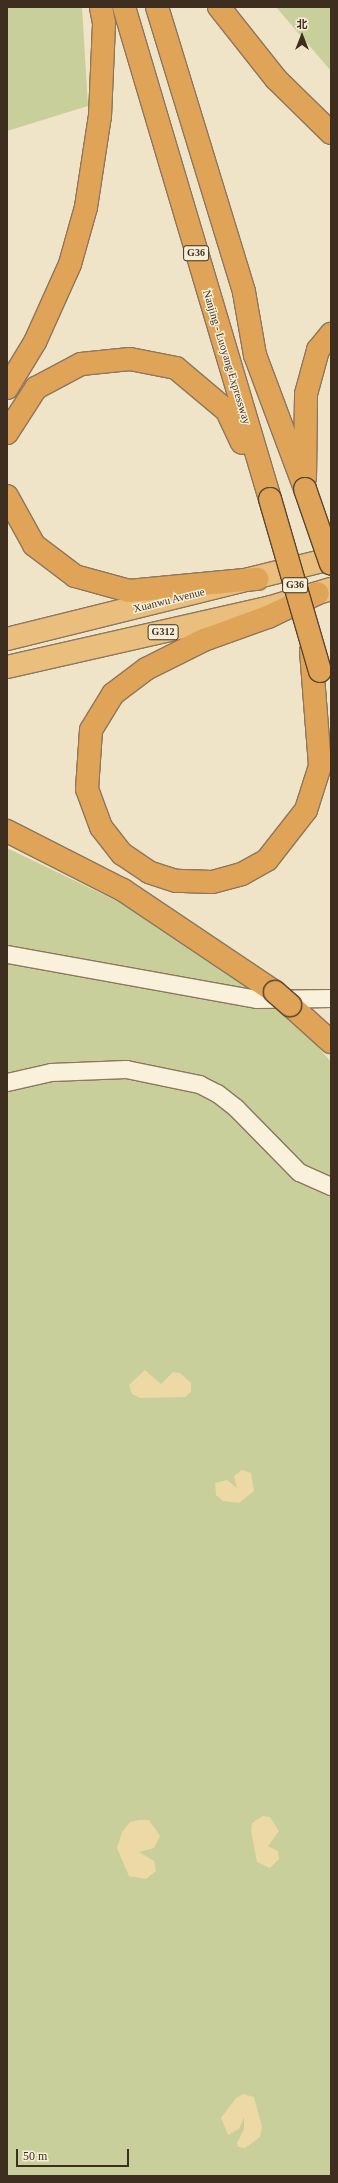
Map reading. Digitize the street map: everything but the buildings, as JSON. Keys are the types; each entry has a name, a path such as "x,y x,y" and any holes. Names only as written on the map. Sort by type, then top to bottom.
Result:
{"highway":[{"path":"7,388 35,342 70,264 86,208 100,116 104,23 101,7"},
{"name":"Nanjing - Luoyang Expressway","path":"124,7 270,499 309,634 317,672 331,708"},
{"path":"157,7 244,292 255,355 331,564"},
{"path":"219,7 276,79 331,133"},
{"path":"305,489 306,394 318,350 331,334"},
{"path":"7,433 36,388 81,364 130,359 176,368 227,411 270,499"},
{"path":"7,496 34,545 75,576 128,591 257,579"},
{"name":"Xuanwu Avenue","path":"7,639 257,579 331,559"},
{"path":"317,672 320,766 306,810 267,860 242,874 212,882 184,882 148,872 122,854 101,827 87,789 91,730 113,694 146,669 204,640 268,617 324,591"},
{"name":"G312","path":"7,667 324,591"},
{"path":"7,830 123,890 283,999 331,1042"}],"street":[{"path":"7,954 256,999 331,998"},
{"path":"7,1082 51,1072 126,1069 199,1084 218,1093 236,1108 299,1172 331,1186"}],"green space":[{"path":"7,7 82,7 88,106 7,131"},
{"path":"276,7 331,7 331,71"},
{"path":"7,848 150,917 298,1024 331,1062 331,2176 7,2176"}],"sand":[{"path":"145,1370 161,1384 173,1372 180,1373 191,1383 191,1392 185,1397 140,1398 132,1394 129,1385"},
{"path":"242,1470 251,1473 254,1491 239,1503 223,1501 216,1495 215,1483 227,1480 237,1488 234,1476"},
{"path":"263,1816 270,1817 279,1831 268,1846 278,1851 279,1859 270,1868 257,1862 251,1831 252,1823"},
{"path":"149,1820 160,1836 154,1848 139,1852 154,1861 156,1871 146,1879 129,1876 117,1848 122,1832 130,1822"},
{"path":"243,2094 254,2097 262,2127 260,2137 245,2148 238,2147 237,2143 244,2129 244,2117 239,2129 228,2135 221,2118 236,2098"}]}
